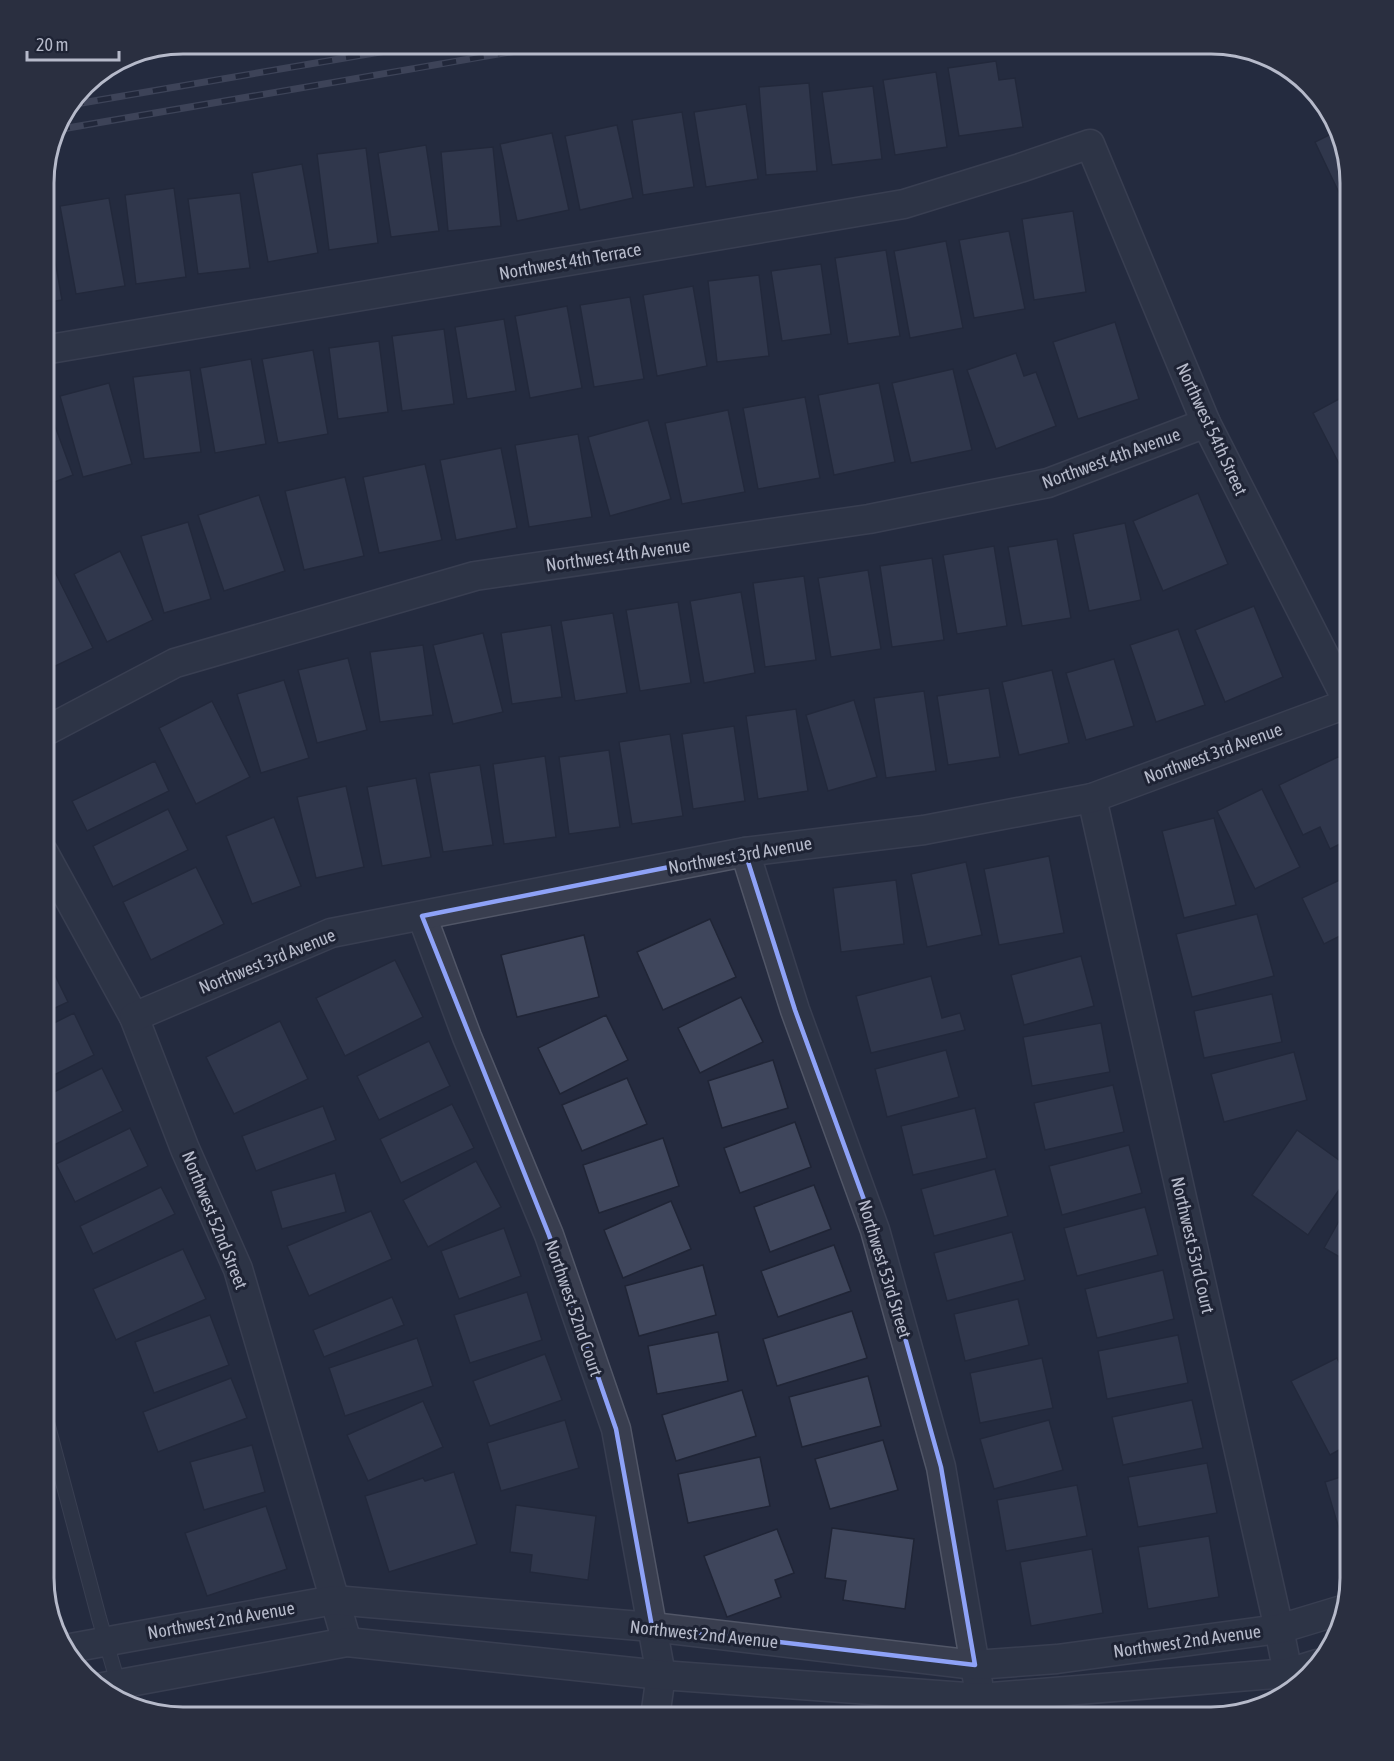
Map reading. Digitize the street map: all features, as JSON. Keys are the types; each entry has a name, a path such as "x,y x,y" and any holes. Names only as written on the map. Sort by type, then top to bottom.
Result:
{"street":[{"name":"Northwest 4th Terrace","path":"54,348 904,204 1090,144"},
{"name":"Northwest 54th Street","path":"1090,144 1206,423 1340,684"},
{"name":"Northwest 4th Avenue","path":"54,727 175,663 476,576 869,519 1048,483 1206,423"},
{"name":"Northwest 3rd Avenue","path":"134,1017 331,933 746,852 924,830 1092,798 1340,708"},
{"name":"Northwest 53rd Court","path":"1092,798 1279,1629 1289,1681"},
{"name":"Northwest 53rd Street","path":"746,852 795,1010 875,1230 941,1467 980,1698"},
{"name":"Northwest 52nd Street","path":"54,871 134,1017 185,1149 238,1269 346,1642"},
{"name":"Northwest 52nd Court","path":"422,916 467,1037 549,1235 616,1429 661,1675 657,1707"},
{"name":"Northwest 2nd Avenue","path":"74,1647 334,1600 652,1627 975,1665 1057,1659 1279,1629 1336,1612"},
{"name":"Northwest 2nd Avenue","path":"111,1685 346,1642 661,1675 980,1698 1285,1683"}],"lane":[{"path":"54,1449 105,1640 110,1684"}],"highlighted area":[{"path":"745,852 795,1010 875,1230 941,1467 975,1665 652,1627 616,1429 549,1235 422,916"}],"building":[{"path":"996,61 999,80 1015,78 1023,127 959,136 948,68"},
{"path":"936,72 947,147 895,155 883,80"},
{"path":"809,83 817,171 766,175 759,87"},
{"path":"873,86 882,159 832,165 822,92"},
{"path":"746,104 758,179 706,187 694,112"},
{"path":"682,112 694,187 643,195 632,120"},
{"path":"617,125 633,198 580,210 565,136"},
{"path":"552,133 569,210 517,221 500,144"},
{"path":"1330,134 1339,166 1340,195 1315,142"},
{"path":"426,145 439,231 391,237 378,153"},
{"path":"493,147 501,226 448,231 441,152"},
{"path":"366,148 378,243 329,250 317,154"},
{"path":"302,164 318,253 268,262 252,173"},
{"path":"174,188 186,277 136,284 125,195"},
{"path":"240,193 250,268 198,274 188,199"},
{"path":"109,198 125,286 76,294 60,206"},
{"path":"1073,211 1086,292 1034,300 1022,219"},
{"path":"1009,231 1025,309 974,318 959,240"},
{"path":"946,241 963,328 910,338 894,251"},
{"path":"886,250 900,336 848,344 835,258"},
{"path":"54,254 62,300 54,301"},
{"path":"821,264 831,334 782,341 771,271"},
{"path":"759,275 769,356 717,362 708,281"},
{"path":"693,286 707,366 657,376 643,295"},
{"path":"630,297 644,379 594,387 580,305"},
{"path":"567,306 582,388 530,398 515,316"},
{"path":"504,319 516,391 467,399 455,327"},
{"path":"1115,322 1139,399 1078,419 1053,342"},
{"path":"444,329 454,404 402,411 392,336"},
{"path":"379,341 388,412 338,419 329,348"},
{"path":"313,350 328,434 278,443 262,359"},
{"path":"1016,353 1024,376 1036,372 1056,426 996,449 967,370"},
{"path":"251,359 266,444 215,453 200,368"},
{"path":"953,369 972,450 911,463 892,383"},
{"path":"190,370 201,452 144,459 133,377"},
{"path":"109,383 132,464 83,477 60,396"},
{"path":"879,383 895,462 834,475 818,395"},
{"path":"805,397 820,478 758,489 743,408"},
{"path":"1340,398 1340,466 1313,413"},
{"path":"728,410 745,492 682,504 665,423"},
{"path":"648,420 671,499 610,516 588,437"},
{"path":"54,423 73,475 54,482"},
{"path":"578,434 592,517 529,527 515,445"},
{"path":"501,448 517,528 456,540 440,460"},
{"path":"425,464 442,540 379,553 363,477"},
{"path":"345,477 364,556 304,570 285,491"},
{"path":"1198,493 1228,564 1163,591 1133,521"},
{"path":"259,495 285,571 224,591 198,515"},
{"path":"188,522 211,599 164,613 141,536"},
{"path":"1125,523 1141,600 1089,611 1073,534"},
{"path":"1057,539 1071,618 1022,626 1008,547"},
{"path":"994,546 1007,626 957,634 943,555"},
{"path":"120,551 153,620 107,642 74,574"},
{"path":"932,558 944,640 892,647 880,566"},
{"path":"54,570 93,648 54,667"},
{"path":"868,570 881,649 831,657 818,578"},
{"path":"804,576 816,660 765,667 753,583"},
{"path":"741,592 755,673 704,683 690,601"},
{"path":"678,602 691,683 640,691 626,610"},
{"path":"1254,606 1283,677 1225,702 1195,630"},
{"path":"613,613 627,693 575,701 561,621"},
{"path":"551,625 562,697 512,704 501,633"},
{"path":"1178,629 1205,705 1156,722 1130,645"},
{"path":"483,633 503,712 453,724 433,645"},
{"path":"423,645 433,715 380,722 370,652"},
{"path":"348,658 367,730 317,743 298,670"},
{"path":"1114,659 1134,726 1086,740 1066,673"},
{"path":"1052,670 1069,743 1019,755 1002,682"},
{"path":"284,680 309,758 261,773 237,694"},
{"path":"989,688 1000,757 948,765 937,696"},
{"path":"924,691 936,771 886,778 874,698"},
{"path":"854,700 877,777 828,791 806,715"},
{"path":"212,701 250,777 196,804 159,728"},
{"path":"796,709 808,791 758,799 746,716"},
{"path":"734,726 745,801 693,809 682,734"},
{"path":"670,734 683,816 632,824 619,742"},
{"path":"609,750 620,827 569,834 559,757"},
{"path":"545,756 556,837 504,844 493,764"},
{"path":"1340,756 1340,844 1330,849 1320,827 1303,835 1279,785"},
{"path":"155,761 169,791 87,831 72,801"},
{"path":"480,765 493,845 443,852 429,773"},
{"path":"416,778 431,857 382,866 367,787"},
{"path":"346,786 364,867 316,878 297,797"},
{"path":"1262,789 1300,867 1255,889 1217,811"},
{"path":"168,809 188,850 113,887 93,846"},
{"path":"274,817 301,886 252,904 226,836"},
{"path":"1214,818 1236,905 1184,918 1162,831"},
{"path":"1049,856 1064,933 999,945 984,869"},
{"path":"966,862 982,935 927,947 911,874"},
{"path":"196,867 224,924 151,960 123,902"},
{"path":"896,880 904,944 841,952 833,888"},
{"path":"1340,880 1340,936 1324,944 1302,898"},
{"path":"1257,914 1274,976 1192,997 1176,934"},
{"path":"710,919 736,977 663,1010 637,952"},
{"path":"584,935 599,997 517,1017 501,955"},
{"path":"1081,956 1094,1006 1024,1025 1011,975"},
{"path":"395,960 423,1017 345,1056 316,998"},
{"path":"54,973 68,1002 54,1008"},
{"path":"931,976 942,1018 960,1013 965,1030 871,1053 856,996"},
{"path":"1272,994 1282,1042 1204,1058 1194,1011"},
{"path":"741,997 763,1042 700,1073 678,1028"},
{"path":"74,1013 94,1055 54,1075 54,1023"},
{"path":"606,1015 628,1060 560,1094 538,1048"},
{"path":"280,1021 308,1079 234,1114 206,1057"},
{"path":"1101,1023 1110,1072 1032,1086 1023,1037"},
{"path":"429,1041 450,1086 379,1120 357,1076"},
{"path":"946,1050 959,1097 887,1117 875,1069"},
{"path":"1294,1052 1307,1100 1224,1122 1211,1074"},
{"path":"773,1060 788,1108 722,1128 708,1081"},
{"path":"102,1068 123,1111 54,1145 54,1092"},
{"path":"627,1078 647,1124 582,1151 562,1105"},
{"path":"1113,1085 1124,1132 1045,1150 1034,1103"},
{"path":"452,1104 474,1148 401,1183 380,1139"},
{"path":"323,1106 336,1140 256,1171 242,1136"},
{"path":"975,1108 987,1158 913,1175 901,1126"},
{"path":"795,1122 811,1167 740,1193 724,1148"},
{"path":"130,1128 148,1166 75,1202 56,1164"},
{"path":"1297,1130 1340,1161 1340,1189 1308,1235 1252,1195"},
{"path":"663,1138 679,1186 599,1213 583,1165"},
{"path":"1129,1145 1142,1193 1062,1215 1049,1166"},
{"path":"476,1161 501,1207 428,1247 403,1200"},
{"path":"995,1169 1008,1216 934,1236 921,1189"},
{"path":"335,1173 346,1212 282,1229 271,1191"},
{"path":"814,1185 831,1229 770,1252 754,1207"},
{"path":"161,1187 175,1214 93,1254 80,1226"},
{"path":"671,1201 691,1249 623,1278 604,1230"},
{"path":"1145,1207 1158,1255 1077,1276 1064,1228"},
{"path":"371,1211 392,1259 309,1296 287,1246"},
{"path":"1340,1219 1340,1257 1324,1248"},
{"path":"504,1228 521,1276 459,1299 441,1251"},
{"path":"1012,1232 1025,1280 947,1301 934,1253"},
{"path":"834,1245 851,1291 778,1317 761,1271"},
{"path":"183,1249 206,1299 116,1340 93,1289"},
{"path":"703,1265 716,1315 639,1336 625,1286"},
{"path":"1163,1270 1174,1319 1097,1338 1085,1289"},
{"path":"527,1292 542,1340 470,1363 454,1315"},
{"path":"392,1297 404,1325 324,1357 313,1330"},
{"path":"1018,1299 1029,1345 965,1361 954,1314"},
{"path":"852,1311 867,1358 777,1386 763,1339"},
{"path":"210,1315 229,1365 154,1393 135,1342"},
{"path":"718,1332 728,1381 657,1394 648,1346"},
{"path":"1178,1335 1188,1383 1107,1399 1098,1351"},
{"path":"417,1338 433,1386 345,1416 329,1368"},
{"path":"545,1354 562,1400 490,1426 473,1381"},
{"path":"1042,1358 1053,1408 980,1423 970,1373"},
{"path":"1337,1358 1340,1364 1340,1450 1330,1455 1291,1381"},
{"path":"868,1376 881,1426 802,1447 789,1397"},
{"path":"231,1378 247,1418 158,1452 143,1412"},
{"path":"742,1390 756,1436 676,1461 662,1415"},
{"path":"1192,1400 1203,1448 1123,1465 1112,1417"},
{"path":"423,1401 443,1447 368,1481 347,1435"},
{"path":"565,1420 579,1468 501,1491 487,1443"},
{"path":"1049,1420 1063,1470 994,1489 980,1439"},
{"path":"883,1440 898,1490 830,1509 815,1459"},
{"path":"252,1445 265,1492 204,1510 190,1462"},
{"path":"760,1457 770,1506 688,1523 678,1474"},
{"path":"1207,1463 1217,1513 1138,1527 1128,1477"},
{"path":"454,1472 477,1544 389,1572 365,1496 423,1478 425,1481"},
{"path":"1340,1477 1340,1532 1325,1482"},
{"path":"1077,1485 1087,1536 1006,1551 997,1500"},
{"path":"516,1505 596,1516 588,1580 530,1572 532,1555 510,1552"},
{"path":"266,1506 287,1569 207,1596 185,1533"},
{"path":"832,1528 914,1539 905,1609 843,1600 846,1581 825,1578"},
{"path":"777,1529 794,1573 775,1580 781,1597 727,1617 704,1556"},
{"path":"1209,1536 1219,1597 1148,1609 1138,1547"},
{"path":"1092,1549 1103,1613 1031,1626 1020,1562"}],"railway":[{"path":"82,103 368,54"},
{"path":"66,128 499,54"}]}
